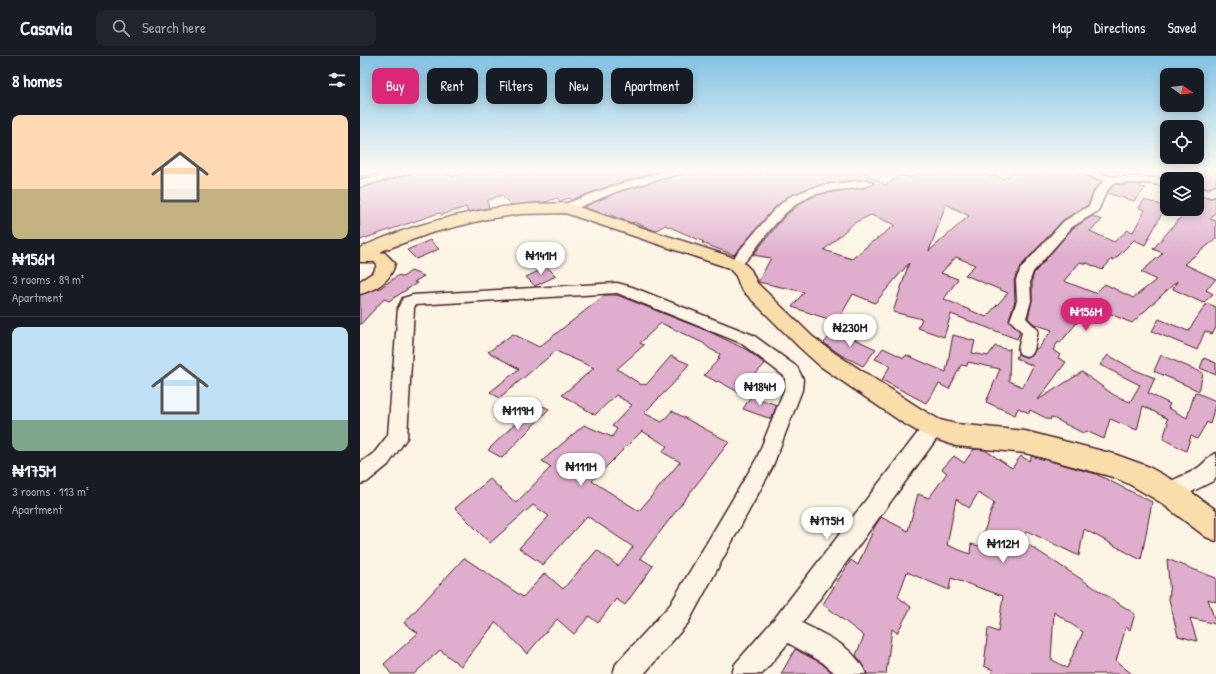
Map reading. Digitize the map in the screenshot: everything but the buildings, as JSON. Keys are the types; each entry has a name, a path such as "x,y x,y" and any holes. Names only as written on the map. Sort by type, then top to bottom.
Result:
{"main road":[{"path":"360,256 393,241 434,226 496,212 521,209 566,208 736,264 745,274 748,285 806,342 828,360 912,416 933,428 956,435 1025,442 1056,449 1114,466 1138,475 1170,493 1216,527"},
{"path":"379,257 393,241"},
{"path":"360,256 379,257 386,263 383,273 370,283 360,288"}],"street":[{"path":"566,208 589,199"},
{"path":"736,264 787,205 797,199"},
{"path":"1026,350 1030,330 1018,320 1024,301 1023,280 1026,271 1068,224 1094,208 1098,199"},
{"path":"360,475 381,459 396,438 406,308 408,302 413,300 617,288 628,290 748,338 791,372 794,379 793,390 765,462 679,614 626,674"},
{"path":"745,674 784,627 933,428"},
{"path":"1170,493 1206,474 1216,462"},
{"path":"784,627 830,653 849,667 853,674"}]}
